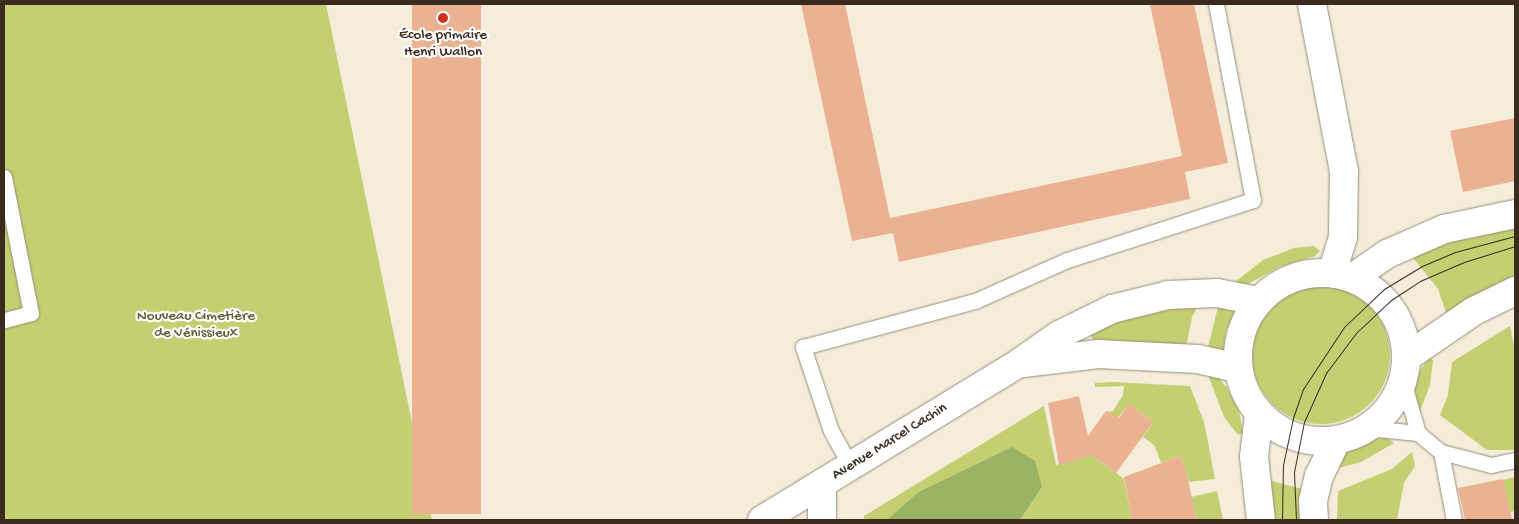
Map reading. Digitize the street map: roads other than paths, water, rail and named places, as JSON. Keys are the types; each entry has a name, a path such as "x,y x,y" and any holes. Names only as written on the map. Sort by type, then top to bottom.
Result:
{"street":[{"path":"1312,4 1344,171 1342,275"},
{"path":"1342,275 1436,232 1515,214"},
{"path":"1312,273 1342,275 1371,289 1391,307 1405,338 1405,369 1392,404 1368,428 1335,442 1316,442 1288,435 1259,414 1245,393 1237,368 1241,332 1258,301 1292,278 1312,273"},
{"path":"1405,369 1474,311 1515,291"},
{"name":"Avenue Marcel Cachin","path":"762,520 1019,363 1059,335 1112,309 1177,295 1217,293 1258,301"},
{"name":"Avenue Marcel Cachin","path":"1019,363 1098,354 1198,359 1237,368"},
{"path":"1259,414 1254,457 1261,520"},
{"path":"1314,520 1313,501 1319,476 1335,442"},
{"path":"822,484 822,520"}],"lane":[{"path":"850,465 831,431 803,347 975,301 1067,260 1253,200 1216,4"},
{"path":"4,178 6,198 31,313 4,320"},
{"path":"1405,369 1418,433"},
{"path":"1368,428 1418,433 1441,452 1491,465 1515,460"},
{"path":"1441,452 1454,520"}],"tram line":[{"path":"1282,520 1283,465 1293,418 1303,389 1344,327 1384,289 1422,266 1455,252 1515,236"},
{"path":"1296,520 1294,472 1304,422 1326,373 1356,333 1391,300 1420,281 1464,262 1515,246"}],"place":[{"name":"École primaire Henri Wallon","path":"443,18"}],"park label":[{"name":"Nouveau Cimetière de Vénissieux","path":"196,324"}]}
